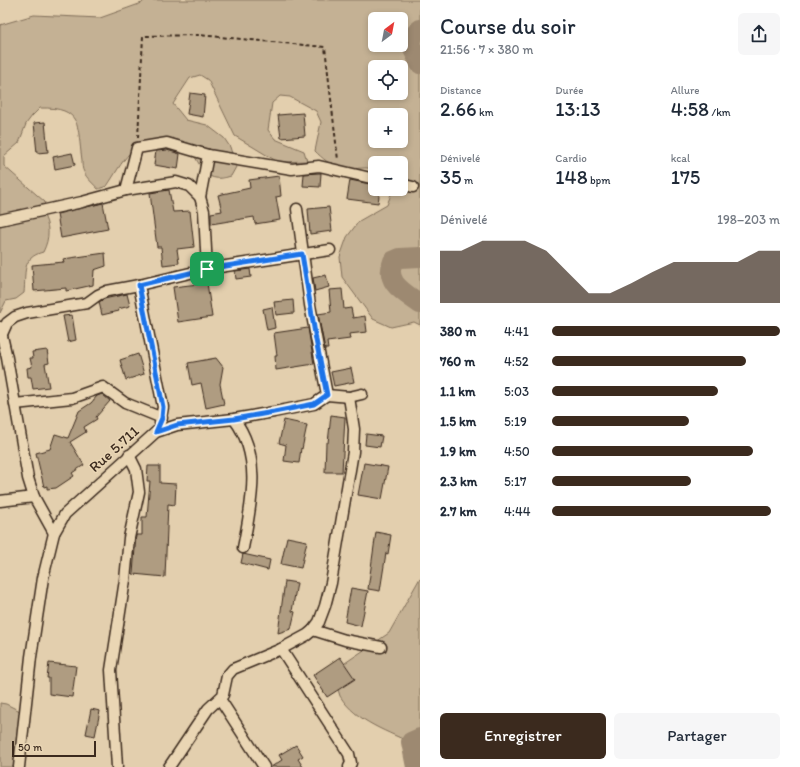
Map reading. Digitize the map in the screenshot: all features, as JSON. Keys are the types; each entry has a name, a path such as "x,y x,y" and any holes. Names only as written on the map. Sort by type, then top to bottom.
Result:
{"street":[{"path":"126,190 137,148 167,143 208,155 292,169 319,166 368,176"},
{"path":"207,269 204,211 200,197 208,155"},
{"path":"0,220 82,202 126,190 176,182 189,186 200,197"},
{"path":"408,186 413,187"},
{"path":"297,209 302,254 316,340 327,395 349,398 362,394"},
{"path":"54,533 34,497 28,478 1,330 7,323 15,317 27,313 82,304 108,291 207,269 330,250"},
{"path":"139,285 163,407 162,418 156,432"},
{"path":"14,404 72,398 103,386 125,403 162,418"},
{"name":"Rue 5.711","path":"19,767 43,578 54,533 65,514 156,432 177,425 234,419 314,404 327,395"},
{"path":"169,767 208,709 223,695 227,676 232,669 281,649 313,630 319,622 331,583 350,477 354,429 349,398"},
{"path":"234,419 241,428 246,439 253,465 251,503 243,548"},
{"path":"117,767 118,756 111,670 125,580 129,538 138,492 136,469 129,455"},
{"path":"0,500 34,497"},
{"path":"313,630 345,640 381,647"},
{"path":"281,649 349,754 351,763 349,767"},
{"path":"220,699 264,767"}],"path":[{"path":"137,148 143,36 200,35 325,47 340,170"}],"shaded area":[{"path":"145,0 420,0 420,325 414,322 391,327 373,319 342,277 340,257 347,237 359,221 387,205 390,196 408,196 408,156 368,156 368,168 345,169 330,164 315,151 321,122 316,111 290,97 280,96 272,103 268,130 275,139 304,151 307,161 278,162 235,136 208,80 200,75 190,78 173,104 186,120 207,125 224,138 230,147 236,167 231,176 214,178 208,175 186,145 180,141 165,138 149,141 135,148 107,186 98,189 83,171 78,128 71,115 64,111 40,108 32,116 26,124 19,143 4,156 4,166 45,202 42,212 47,222 48,237 43,252 31,258 28,262 25,273 24,293 16,299 6,301 0,313 0,25 34,15 100,18 142,3"},
{"path":"420,578 420,752 416,745 384,731 364,720 355,713 340,696 335,677 345,663 389,633"},
{"path":"0,703 6,704 20,711 17,767 0,767"}],"building":[{"path":"190,93 205,95 203,117 187,114"},
{"path":"303,113 305,136 281,138 278,115"},
{"path":"45,122 48,152 37,153 34,123"},
{"path":"167,150 180,154 178,169 154,165 156,151"},
{"path":"72,153 75,165 55,169 53,157"},
{"path":"321,173 320,187 303,186 304,174"},
{"path":"279,176 281,196 276,197 280,220 255,224 254,217 211,224 211,213 222,211 218,195 250,188 249,180"},
{"path":"350,180 368,184 368,196 379,196 378,203 347,199"},
{"path":"169,190 173,212 190,211 194,247 177,249 179,263 163,265 161,247 157,247 150,193"},
{"path":"103,203 108,229 61,238 57,214"},
{"path":"329,207 332,231 310,234 308,209"},
{"path":"105,253 106,266 94,270 93,285 66,291 66,288 34,291 32,265 64,262 63,259"},
{"path":"250,269 251,277 236,279 235,271"},
{"path":"326,275 329,287 315,291 313,278"},
{"path":"207,283 212,317 178,322 173,287"},
{"path":"342,289 344,309 351,308 353,318 365,316 367,332 349,334 350,339 327,342 328,349 325,349 318,314 331,312 329,290"},
{"path":"127,294 130,306 118,309 119,311 102,315 99,302 104,299"},
{"path":"293,300 294,313 276,315 274,302"},
{"path":"272,307 275,328 267,330 263,309"},
{"path":"72,315 76,340 68,342 63,316"},
{"path":"308,328 314,364 276,370 275,356 277,356 274,333"},
{"path":"47,350 49,363 45,364 49,387 33,389 31,377 28,377 27,368 32,367 30,358 33,358 32,352"},
{"path":"138,354 144,374 126,380 120,360"},
{"path":"216,358 223,367 220,384 224,404 206,408 201,383 192,385 188,363"},
{"path":"351,368 354,382 334,386 331,372"},
{"path":"102,394 110,401 96,417 97,419 84,427 86,432 70,442 84,465 72,473 74,476 56,488 47,489 47,486 44,487 36,453 50,449 55,434 68,438 79,411 91,403 97,396"},
{"path":"331,415 345,417 342,472 325,472 326,443 328,443"},
{"path":"284,420 307,425 299,463 284,461 286,445 279,443"},
{"path":"366,434 382,436 380,447 365,445"},
{"path":"364,463 388,467 382,499 358,495"},
{"path":"148,466 160,466 160,483 176,484 175,505 168,504 165,577 133,574 136,535 142,535 142,517 147,517 150,481 147,481"},
{"path":"376,532 391,535 388,554 386,553 380,591 368,589"},
{"path":"287,537 307,541 301,568 281,564"},
{"path":"243,554 270,560 268,570 241,563"},
{"path":"285,581 297,583 292,611 295,612 291,629 278,633"},
{"path":"351,588 368,591 361,626 345,622"},
{"path":"340,657 355,679 327,697 313,675"},
{"path":"49,663 76,666 72,697 49,694 49,678 47,678"},
{"path":"91,709 100,711 95,736 86,734"},
{"path":"296,745 303,756 298,759 303,767 271,767 282,760 279,755"}],"waterway":[{"path":"420,29 412,37 410,43 420,64"},
{"path":"420,257 400,258 393,261 391,269 393,281 397,286 420,304"},
{"path":"416,767 411,742 420,738"}],"route":[{"path":"302,254 316,340 327,395 314,404 234,419 177,425 156,432 162,418 163,407 139,285 207,269 302,254"}]}
